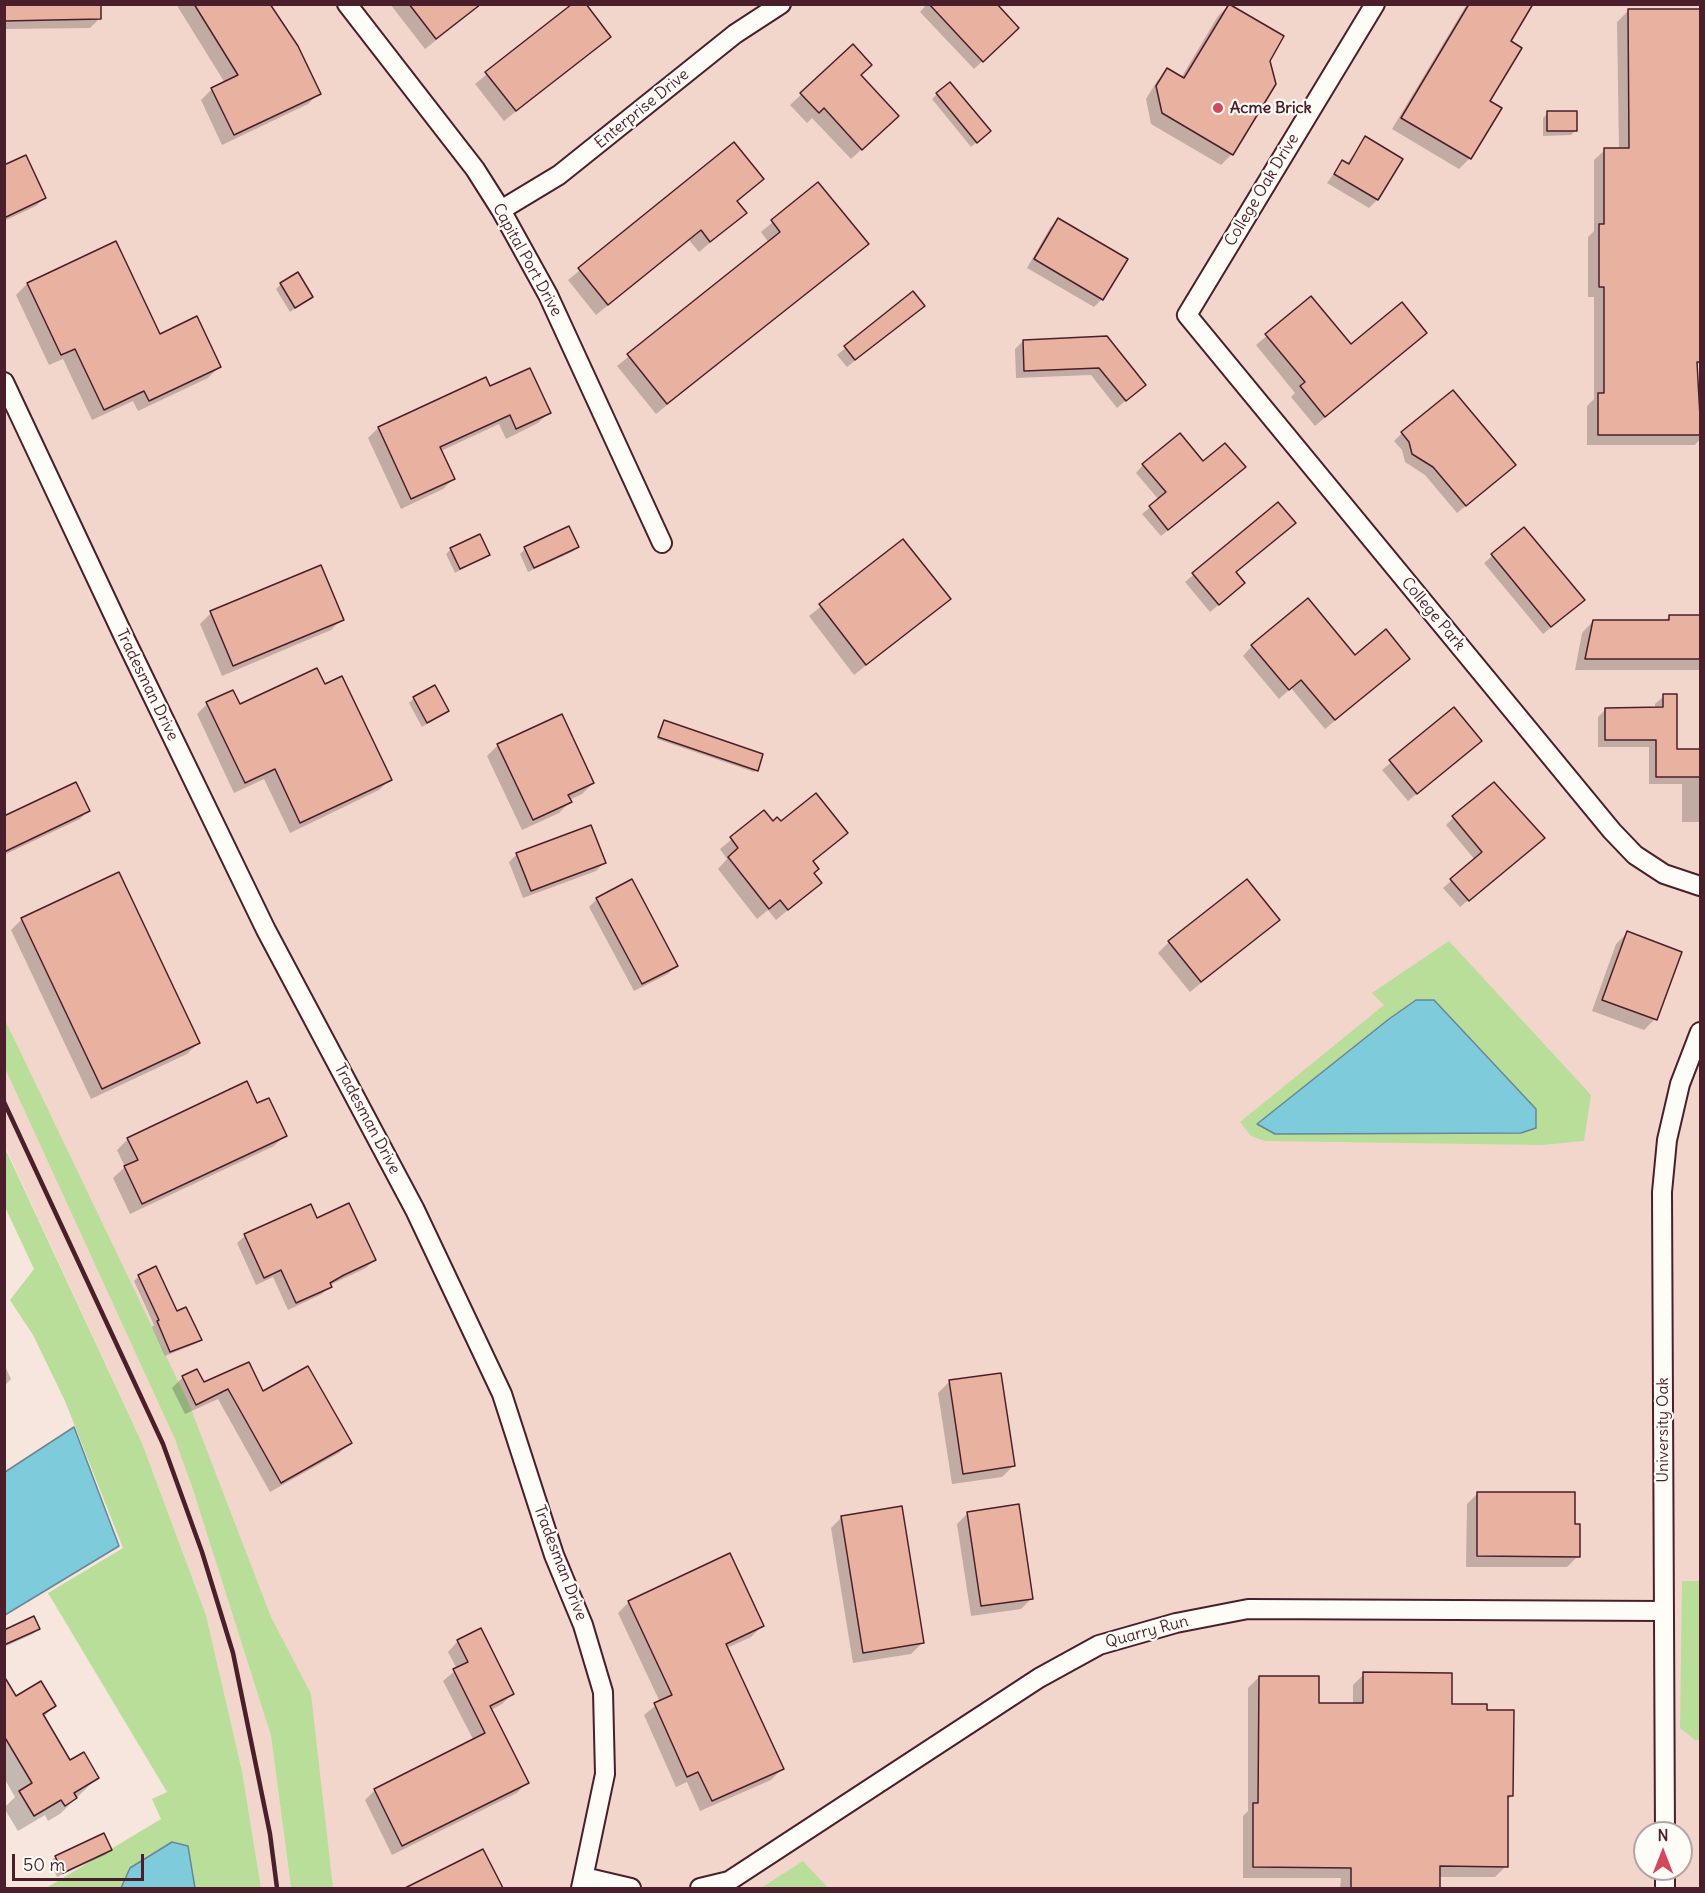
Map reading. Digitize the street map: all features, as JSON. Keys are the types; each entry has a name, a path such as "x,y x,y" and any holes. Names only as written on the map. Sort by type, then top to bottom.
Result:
{"street":[{"name":"Capital Port Drive","path":"347,4 475,169 501,210 548,295 662,543"},
{"name":"Enterprise Drive","path":"501,210 559,175 735,34 781,4"},
{"name":"College Oak Drive","path":"1187,315 1375,4"},
{"name":"College Park","path":"1187,315 1612,831 1635,855 1664,874 1701,886"},
{"name":"Tradesman Drive","path":"4,382 123,637 266,930 416,1210 502,1395 554,1555 584,1625 603,1692 605,1774 583,1883"},
{"name":"University Oak","path":"1665,1821 1662,1192 1667,1140 1680,1084 1701,1032"},
{"name":"Quarry Run","path":"700,1888 729,1881 1049,1673 1099,1645 1165,1626 1248,1609 1664,1611"},
{"path":"583,1883 631,1888"}],"shaded area":[{"path":"4,5 1700,5 1700,1888 315,1888 299,1699 180,1450 271,1736 291,1888 261,1888 242,1771 206,1615 142,1443 5,1146"}],"green space":[{"path":"1449,941 1591,1095 1584,1141 1543,1145 1265,1141 1251,1136 1240,1122 1384,1005 1372,993"},
{"path":"6,1022 189,1404 271,1617 311,1694 333,1888 291,1888 271,1736 192,1487 175,1439 5,1068"},
{"path":"4,1146 142,1443 206,1615 242,1771 261,1888 46,1888 161,1819 152,1799 167,1792 48,1593 123,1548 65,1401 33,1335 10,1300 34,1269 5,1207"},
{"path":"1682,1581 1700,1581 1700,1740 1695,1740 1680,1728"},
{"path":"803,1861 828,1888 761,1888"}],"water":[{"path":"1416,1000 1434,1000 1536,1109 1536,1128 1521,1133 1275,1134 1257,1124 1389,1019"},
{"path":"74,1427 119,1546 5,1615 5,1472"},
{"path":"172,1842 188,1846 195,1888 121,1888 130,1868"}],"building":[{"path":"4,4 101,4 101,19 4,21"},
{"path":"194,4 270,4 298,46 321,94 234,135 211,88 238,75"},
{"path":"409,4 481,4 436,39"},
{"path":"572,4 586,4 611,37 516,111 485,72"},
{"path":"929,4 997,4 1019,28 983,62"},
{"path":"1229,4 1284,36 1270,61 1276,84 1233,155 1162,113 1156,86 1167,68 1184,78"},
{"path":"1469,4 1533,4 1511,41 1522,48 1490,101 1502,108 1471,159 1401,118"},
{"path":"1628,9 1701,9 1701,362 1697,362 1701,435 1598,435 1598,393 1604,393 1604,287 1599,287 1599,224 1604,224 1604,148 1629,148"},
{"path":"853,44 872,65 861,75 899,116 862,150 824,108 819,113 800,93"},
{"path":"950,82 991,131 977,143 936,93"},
{"path":"1547,111 1577,111 1577,131 1547,131"},
{"path":"1365,136 1403,159 1378,200 1334,174 1342,160 1349,164"},
{"path":"734,142 764,179 737,201 747,213 710,242 701,230 608,305 578,268"},
{"path":"26,155 46,198 4,218 4,165"},
{"path":"818,182 869,244 667,404 627,354 780,232 771,220"},
{"path":"1058,218 1128,259 1103,300 1034,259"},
{"path":"116,241 160,334 197,316 221,367 149,401 144,391 104,410 75,349 61,355 27,283"},
{"path":"298,272 313,297 295,308 280,283"},
{"path":"913,291 925,306 855,360 844,346"},
{"path":"1311,296 1351,344 1402,302 1427,333 1325,417 1300,386 1305,382 1265,334"},
{"path":"1107,336 1146,385 1126,401 1099,368 1024,371 1023,340"},
{"path":"530,368 551,413 516,429 510,415 440,447 455,479 411,499 378,427 486,377 490,386"},
{"path":"1453,390 1516,465 1466,506 1433,467 1412,454 1409,442 1401,432"},
{"path":"1180,433 1203,461 1225,443 1246,467 1168,530 1149,506 1166,492 1142,464"},
{"path":"1278,502 1296,523 1236,572 1245,583 1219,605 1192,573"},
{"path":"569,526 579,547 534,568 524,547"},
{"path":"1524,527 1585,600 1551,627 1491,554"},
{"path":"480,534 490,555 460,569 450,548"},
{"path":"903,539 951,599 866,665 819,604"},
{"path":"321,565 344,620 233,666 210,611"},
{"path":"1308,598 1355,655 1386,629 1410,659 1335,720 1301,680 1289,690 1251,645"},
{"path":"1669,615 1701,615 1701,659 1585,659 1593,620 1669,620"},
{"path":"317,668 325,684 342,676 392,780 300,823 275,769 245,783 206,702 233,690 240,704"},
{"path":"435,685 449,711 427,723 413,697"},
{"path":"1663,694 1677,694 1677,749 1701,749 1701,777 1656,777 1656,740 1605,740 1605,708 1663,707"},
{"path":"1454,707 1482,741 1417,794 1389,760"},
{"path":"562,714 594,783 568,795 572,802 533,820 497,744"},
{"path":"664,720 763,754 758,771 658,737"},
{"path":"76,782 90,811 4,852 4,816"},
{"path":"1494,782 1545,838 1469,901 1450,879 1482,852 1452,816"},
{"path":"816,793 848,833 813,861 819,869 814,873 822,883 788,910 780,900 769,909 728,857 738,848 730,837 764,810 773,821 777,817 781,821"},
{"path":"591,825 606,863 531,891 516,853"},
{"path":"119,872 200,1043 102,1089 21,918"},
{"path":"632,879 678,966 642,984 596,898"},
{"path":"1247,879 1280,920 1201,982 1168,941"},
{"path":"1627,931 1682,952 1657,1020 1602,1000"},
{"path":"247,1081 257,1103 269,1098 287,1136 142,1204 124,1166 138,1160 127,1138"},
{"path":"349,1203 376,1260 330,1283 332,1287 296,1303 281,1270 264,1278 244,1234 311,1204 317,1218"},
{"path":"156,1266 177,1311 186,1307 202,1340 170,1352 157,1321 159,1320 138,1275"},
{"path":"249,1362 263,1391 308,1366 352,1443 281,1483 228,1389 196,1405 182,1376 197,1369 204,1382"},
{"path":"1001,1373 1015,1466 963,1474 949,1380"},
{"path":"1477,1492 1575,1492 1575,1524 1580,1524 1580,1557 1477,1556"},
{"path":"1019,1504 1033,1599 981,1606 967,1512"},
{"path":"902,1506 924,1643 863,1653 841,1516"},
{"path":"730,1553 764,1626 726,1644 784,1769 712,1801 698,1772 687,1777 654,1703 672,1695 628,1601"},
{"path":"34,1616 40,1629 4,1645 4,1630"},
{"path":"481,1628 514,1694 490,1706 529,1783 402,1846 374,1789 485,1733 453,1669 468,1662 457,1640"},
{"path":"1363,1672 1452,1673 1452,1704 1487,1704 1487,1710 1514,1710 1513,1796 1508,1796 1508,1867 1440,1866 1440,1888 1351,1888 1351,1868 1253,1867 1253,1803 1258,1803 1259,1676 1319,1676 1319,1703 1363,1703"},
{"path":"4,1676 16,1696 41,1681 56,1706 43,1714 70,1760 84,1752 99,1778 74,1793 77,1798 65,1806 61,1800 34,1816 19,1791 32,1783 4,1736"},
{"path":"104,1833 112,1850 63,1873 55,1856"},
{"path":"483,1849 503,1888 405,1888"}],"railway":[{"path":"4,1102 163,1444 202,1552 233,1653 270,1834 277,1888"}],"place":[{"name":"Acme Brick","path":"1218,108"}]}
